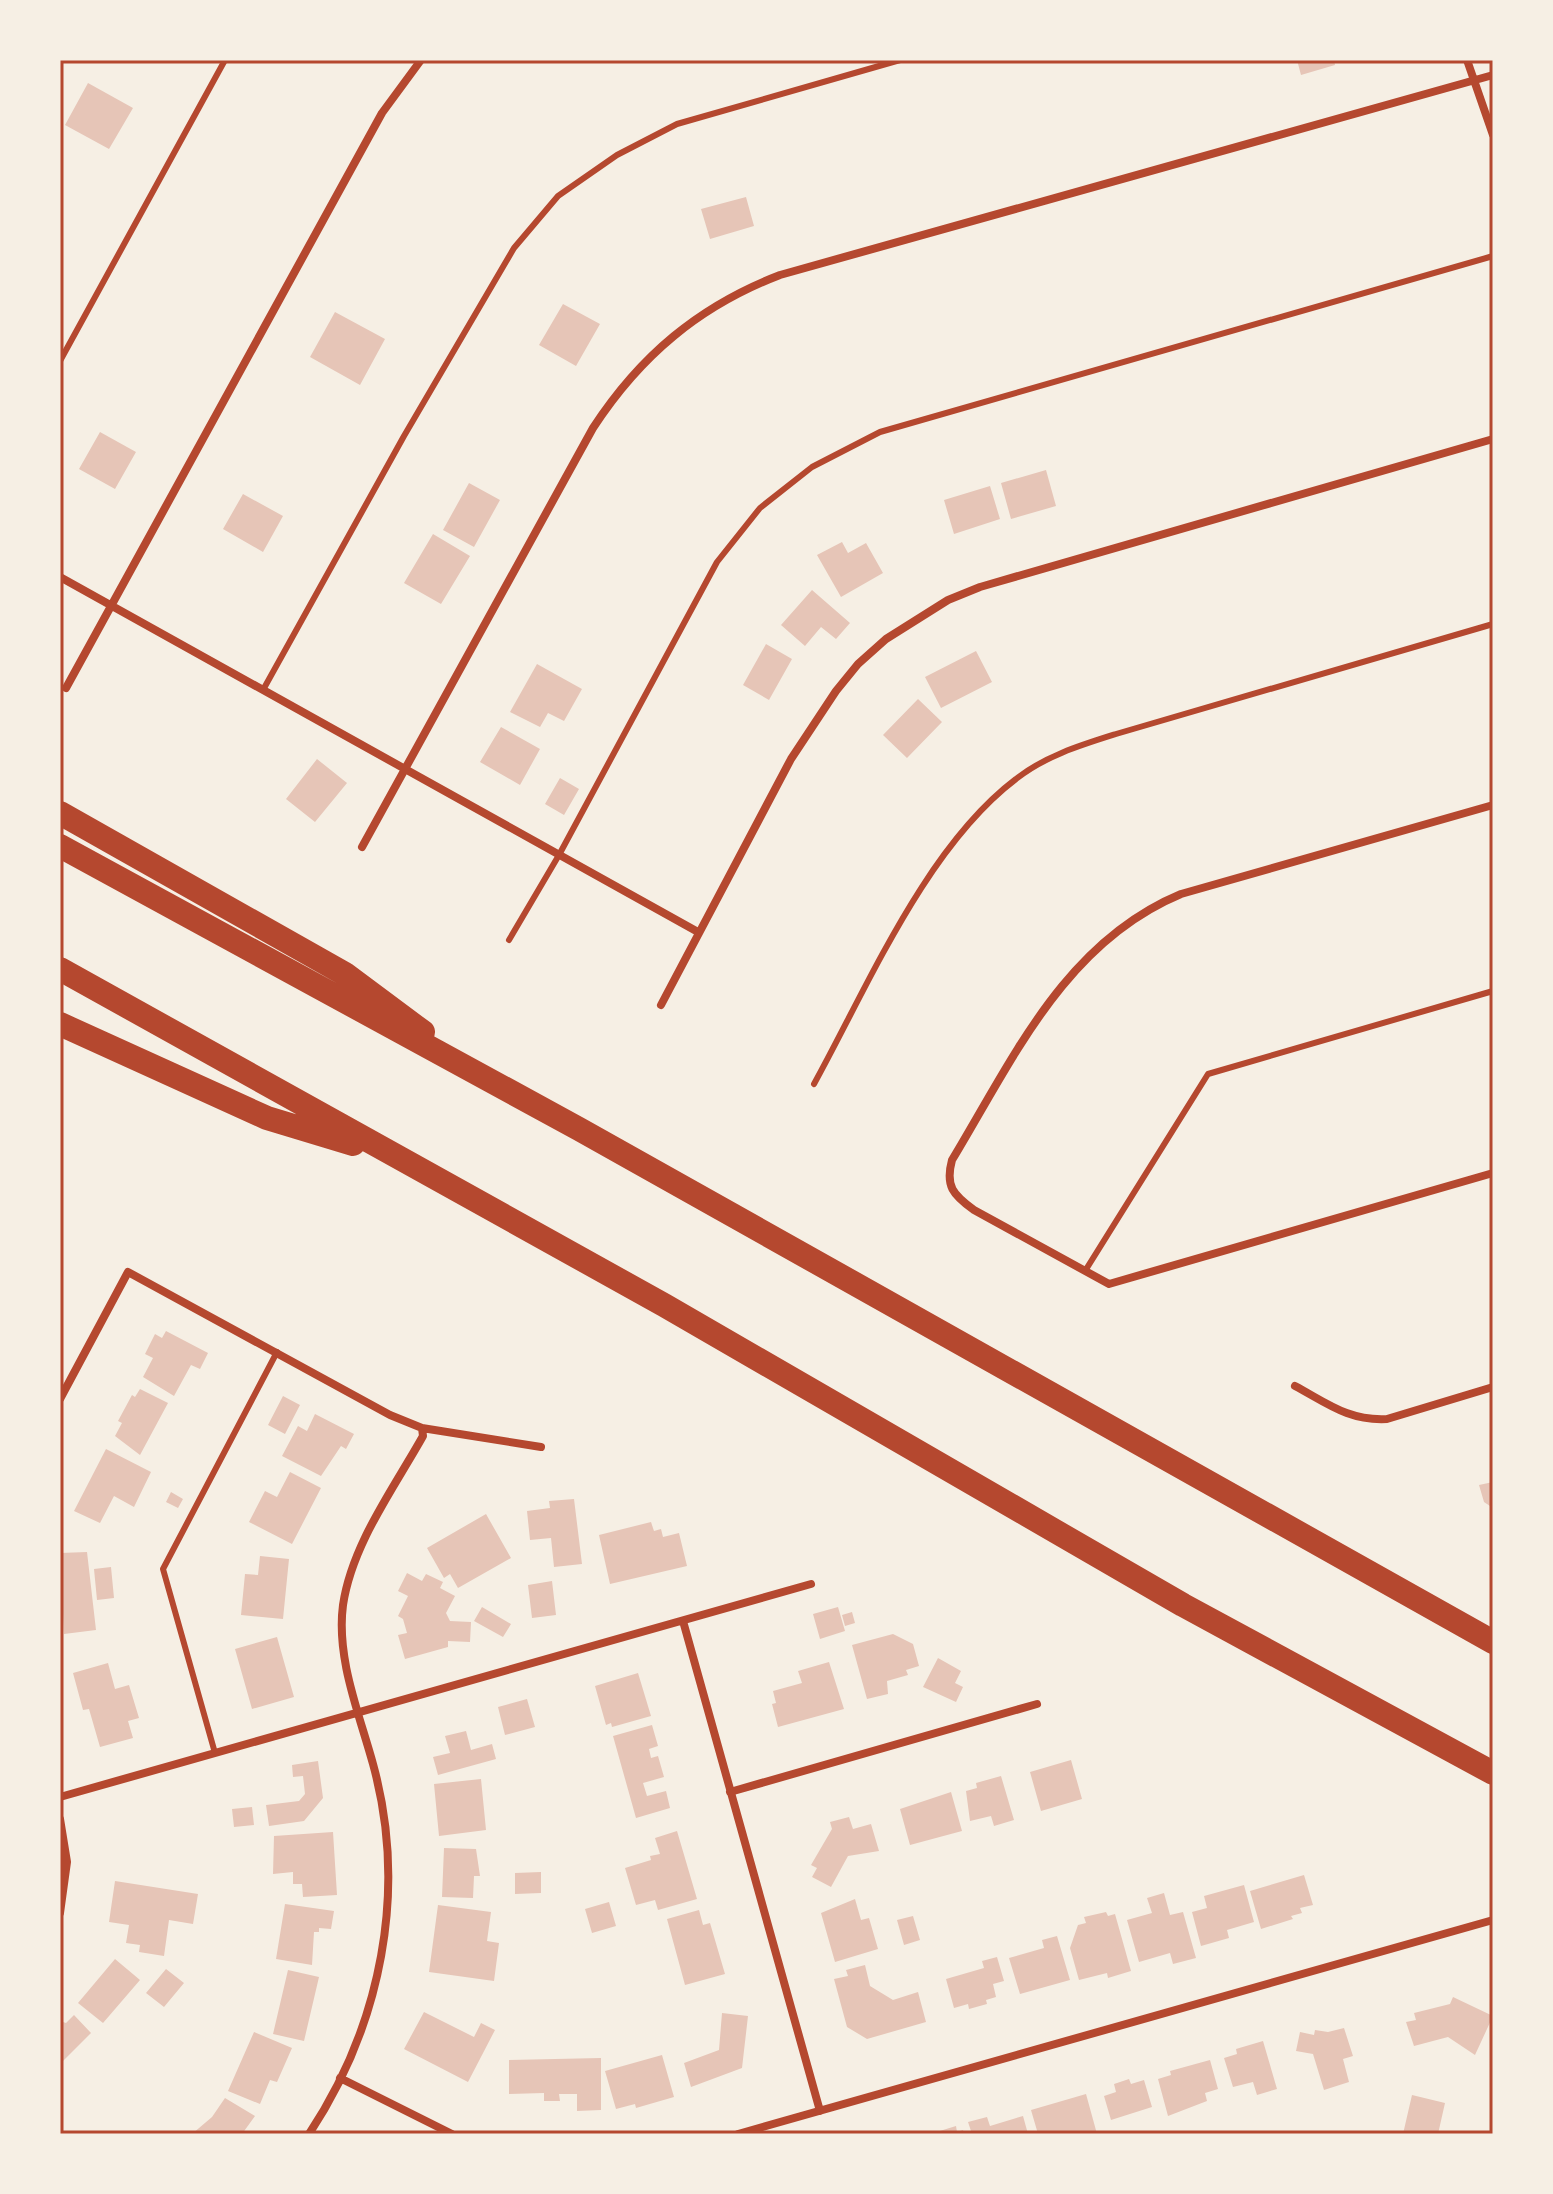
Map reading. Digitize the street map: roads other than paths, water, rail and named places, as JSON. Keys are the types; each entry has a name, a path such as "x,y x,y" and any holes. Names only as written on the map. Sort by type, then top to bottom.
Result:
{"highway":[{"path":"60,813 345,974 498,1088"},
{"path":"60,846 498,1088 579,1129 1493,1642"},
{"path":"60,969 664,1305 1076,1545 1493,1773"},
{"path":"60,1024 267,1118 396,1157"},
{"path":"1373,1572 1493,1623"}],"street":[{"path":"66,688 382,113 421,60"},
{"path":"1467,60 1493,135"},
{"path":"362,847 593,428 644,361 693,319 720,301 780,275 1493,75"},
{"path":"661,1005 791,759 836,691 858,664 916,618 948,600 1007,579 1493,439"},
{"path":"60,577 698,932"},
{"path":"1493,805 1181,894 1140,914 1078,965 1049,999 952,1160 948,1174 949,1187 956,1197 1109,1284 1493,1173"},
{"path":"60,1399 128,1272 390,1415 422,1428 541,1447"},
{"path":"1295,1386 1354,1418 1369,1420 1387,1419 1493,1387"},
{"path":"309,2134 340,2078 372,1999 384,1956 388,1905 388,1853 383,1801 343,1646 346,1591 357,1556 423,1436 422,1428"},
{"path":"60,1797 811,1584"},
{"path":"683,1621 820,2111"},
{"path":"730,1792 1037,1704"},
{"path":"60,1819 67,1862 60,1913"},
{"path":"738,2134 1493,1920"},
{"path":"340,2078 452,2134"}],"lane":[{"path":"60,361 225,60"},
{"path":"263,690 404,436 514,248 558,196 617,155 677,124 900,60"},
{"path":"509,940 559,855 717,562 760,508 812,467 880,432 1493,256"},
{"path":"814,1084 931,872 970,819 1017,778 1064,751 1116,734 1493,624"},
{"path":"1085,1271 1208,1074 1493,991"},
{"path":"215,1753 163,1569 277,1352"}]}
